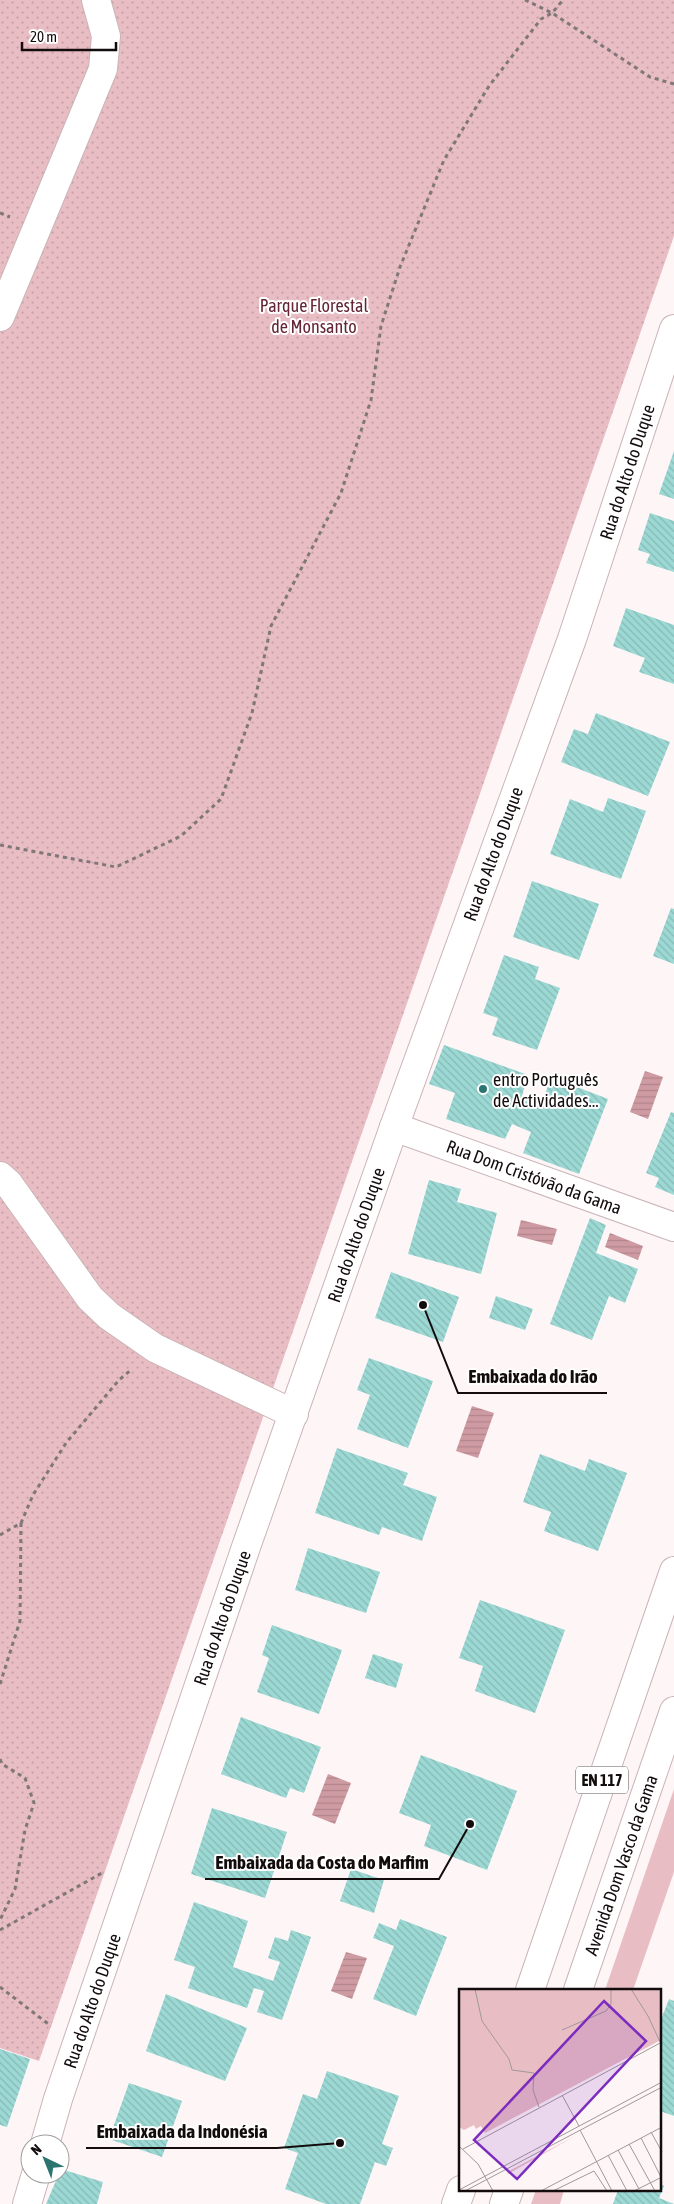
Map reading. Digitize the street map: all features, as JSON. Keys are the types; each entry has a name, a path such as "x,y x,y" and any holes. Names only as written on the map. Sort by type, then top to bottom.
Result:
{"street":[{"path":"0,317 103,69 106,36 96,0"},
{"name":"Rua do Alto do Duque","path":"48,2134 142,1853 394,1128 572,639 674,329"},
{"name":"Rua Dom Cristóvão da Gama","path":"394,1128 674,1227"},
{"path":"0,1176 8,1183 90,1298 109,1316 155,1348 294,1414"},
{"name":"EN 117","path":"530,1989 674,1571"},
{"name":"Avenida Dom Vasco da Gama","path":"578,1989 674,1711"},
{"path":"27,2204 33,2184"},
{"path":"456,2204 460,2192"},
{"path":"504,2204 508,2192"}],"path":[{"path":"525,0 552,13 650,77 674,84"},
{"path":"0,845 116,867 181,836 221,799 252,713 271,626 341,493 370,400 381,326 400,267 444,160 489,86 541,19 552,13 562,0"},
{"path":"0,1684 20,1621 21,1523 33,1495 66,1443 119,1380 155,1348"},
{"path":"0,1535 21,1523"},
{"path":"0,1760 2,1764 25,1778 34,1804 24,1830 15,1889 0,1920"},
{"path":"0,1930 142,1853"},
{"path":"0,1987 77,2045"}],"green space":[{"name":"Parque Florestal de Monsanto","path":"0,0 674,0 674,236 39,2061 0,2048"},
{"path":"674,1789 674,1872 633,1989 605,1989"},
{"path":"535,2192 563,2192 560,2204 531,2204"}],"shaded area":[{"path":"645,1071 663,1077 648,1119 630,1112"},
{"path":"521,1220 557,1229 552,1245 517,1236"},
{"path":"610,1233 643,1246 638,1260 605,1247"},
{"path":"472,1406 494,1413 478,1458 456,1451"},
{"path":"328,1774 351,1783 335,1824 312,1815"},
{"path":"346,1952 367,1958 352,1999 331,1991"}],"building":[{"path":"674,451 674,499 659,494"},
{"path":"650,513 674,521 674,572 646,563 650,554 638,550"},
{"path":"626,608 674,625 674,684 639,672 645,658 613,646"},
{"path":"596,713 670,742 648,796 561,762 574,729 588,734"},
{"path":"608,798 646,811 621,879 550,854 570,799 603,812"},
{"path":"532,881 599,904 579,960 513,937"},
{"path":"671,908 674,909 674,964 653,956"},
{"path":"504,955 539,967 535,979 560,988 537,1050 492,1035 498,1018 483,1013"},
{"path":"444,1045 528,1075 522,1096 542,1103 551,1077 608,1099 579,1174 523,1153 531,1132 512,1124 505,1139 446,1119 455,1093 429,1084"},
{"path":"671,1112 674,1113 674,1195 655,1187 659,1178 646,1173"},
{"path":"429,1180 461,1189 457,1202 497,1213 481,1274 408,1254"},
{"path":"590,1218 606,1225 596,1253 638,1269 625,1303 609,1296 592,1340 550,1324"},
{"path":"391,1272 459,1297 443,1342 375,1318"},
{"path":"496,1296 533,1309 525,1330 489,1318"},
{"path":"369,1358 433,1381 408,1448 357,1429 370,1395 357,1390"},
{"path":"337,1448 408,1473 403,1485 437,1497 422,1541 382,1527 379,1535 315,1513"},
{"path":"540,1454 585,1471 589,1459 627,1473 598,1551 544,1531 551,1512 523,1502"},
{"path":"308,1548 380,1572 366,1613 295,1590"},
{"path":"480,1600 565,1630 535,1713 475,1691 483,1666 459,1658"},
{"path":"272,1625 342,1650 319,1714 257,1692 269,1658 262,1655"},
{"path":"373,1654 403,1664 396,1688 365,1678"},
{"path":"241,1717 321,1747 304,1793 290,1788 286,1798 221,1774"},
{"path":"421,1755 517,1791 487,1870 424,1846 431,1825 399,1813"},
{"path":"212,1808 287,1832 265,1898 191,1874"},
{"path":"351,1869 384,1880 374,1913 340,1901"},
{"path":"194,1902 248,1921 233,1967 273,1981 280,1962 268,1958 275,1937 288,1941 291,1930 311,1937 282,2020 257,2012 264,1991 254,1988 247,2008 188,1988 195,1967 174,1960"},
{"path":"400,1919 447,1937 416,2016 373,1999 394,1946 373,1938 379,1923 396,1930"},
{"path":"166,1994 247,2028 225,2081 146,2051"},
{"path":"669,1999 674,2001 674,2116 662,2112 662,2017"},
{"path":"0,2049 30,2059 7,2127 0,2125"},
{"path":"327,2071 399,2096 382,2144 393,2148 386,2166 375,2162 360,2204 326,2204 285,2189 298,2153 284,2148 303,2094 317,2099"},
{"path":"129,2083 182,2101 162,2157 109,2139"},
{"path":"70,2172 103,2182 97,2204 46,2204 55,2184 70,2184"},
{"path":"617,2192 662,2192 659,2198 674,2204 613,2204"}],"place":[{"name":"entro Português de Actividades…","path":"483,1089"},
{"name":"Embaixada do Irão","path":"423,1305"},
{"name":"Embaixada da Costa do Marfim","path":"470,1824"},
{"name":"Embaixada da Indonésia","path":"340,2143"}]}
